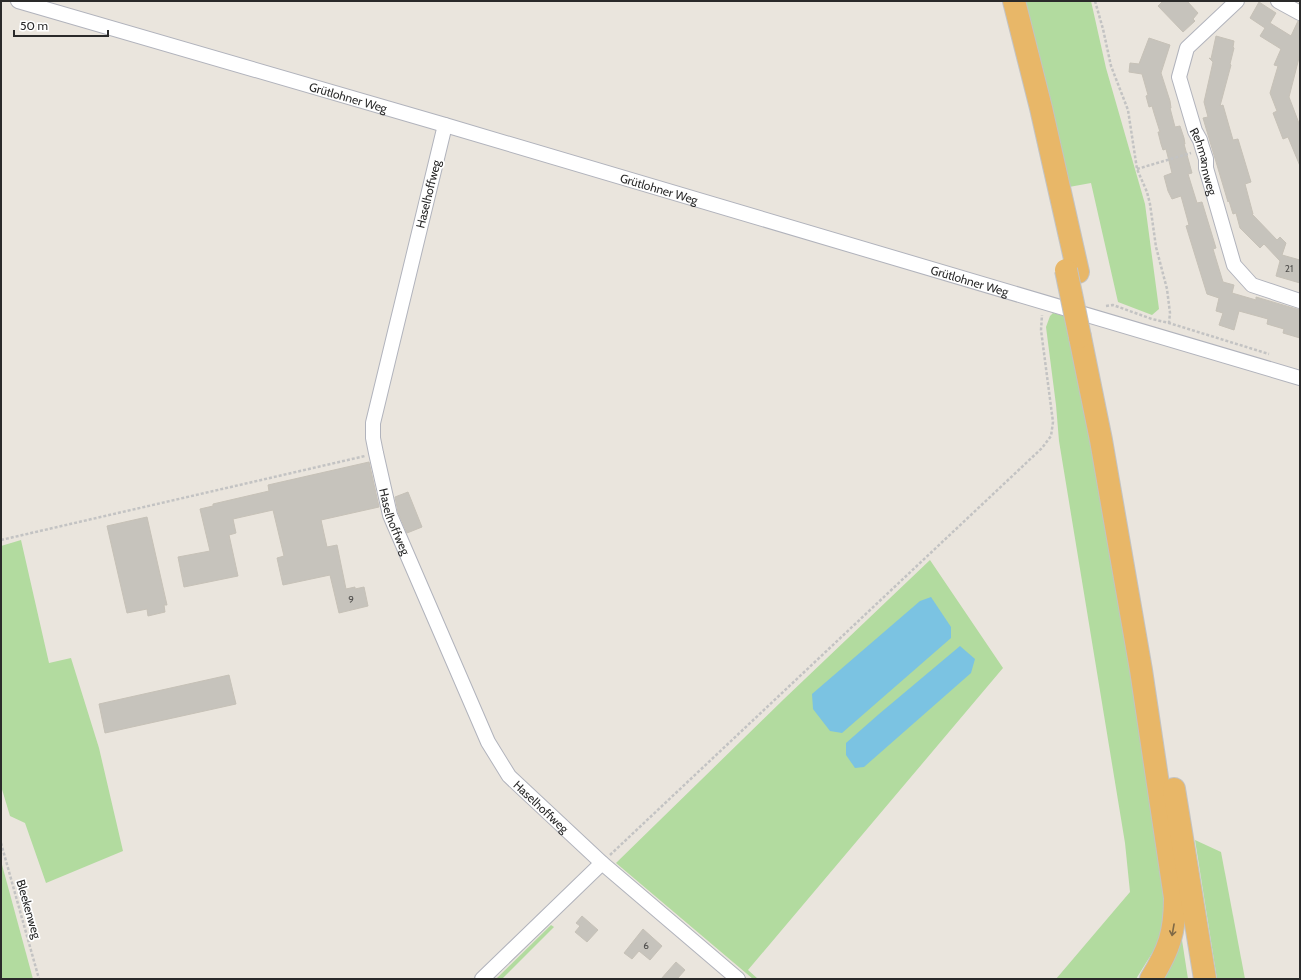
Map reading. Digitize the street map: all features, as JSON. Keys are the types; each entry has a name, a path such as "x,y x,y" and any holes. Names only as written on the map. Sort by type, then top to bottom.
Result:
{"highway":[{"path":"1003,1 1072,271"},
{"path":"1014,1 1041,108 1086,338 1112,434 1183,839 1205,979"},
{"path":"1086,338 1101,440 1141,670 1175,843 1198,979"},
{"path":"1141,670 1175,898 1175,918 1171,940 1162,962 1151,979"}],"street":[{"name":"Grütlohner Weg","path":"18,1 445,125 1300,378"},
{"name":"Rehmannweg","path":"1237,1 1187,48 1180,77 1195,131 1200,140 1206,159 1206,168 1234,264 1252,285 1300,301"},
{"path":"1278,1 1300,13"},
{"name":"Haselhoffweg","path":"445,125 373,423 373,438 390,515 488,742 509,776 602,863 738,979"},
{"path":"482,979 602,863"}],"path":[{"path":"1095,1 1111,66 1128,110 1137,169 1147,192 1150,204 1157,253 1167,289 1170,313 1169,323"},
{"path":"1137,169 1203,150"},
{"path":"602,863 1047,442 1051,436 1053,422 1041,330 1042,302"},
{"path":"1098,318 1101,306 1113,305 1152,320 1169,323 1271,354"},
{"path":"1,540 376,453"},
{"name":"Bleekenweg","path":"1,843 39,979"}],"green space":[{"path":"1025,1 1091,1 1106,68 1145,204 1159,309 1152,315 1118,302 1091,183 1069,187"},
{"path":"1053,313 1064,316 1069,337 1071,338 1084,402 1170,889 1159,942 1136,979 1056,979 1130,892 1125,843 1059,441 1046,327 1050,316"},
{"path":"21,540 49,663 71,658 99,748 123,851 46,883 25,823 10,816 1,786 1,546"},
{"path":"930,560 1003,668 748,970 758,979 753,979 616,863 784,699"},
{"path":"1195,840 1221,852 1245,979 1217,979"},
{"path":"1,861 33,979 1,979"},
{"path":"551,925 554,927 502,979 496,979"},
{"path":"1180,927 1188,979 1159,979"}],"water":[{"path":"931,597 951,627 951,638 842,733 830,731 813,709 812,694 920,601"},
{"path":"960,646 975,659 971,673 864,767 855,768 846,755 846,743"}],"building":[{"path":"1163,1 1187,1 1198,13 1193,19 1195,21 1183,32 1158,6"},
{"path":"1259,2 1276,13 1270,23 1291,36 1298,21 1300,21 1300,54 1289,97 1300,126 1300,166 1288,137 1283,139 1273,113 1277,111 1270,93 1278,66 1274,65 1281,49 1260,36 1265,28 1250,18"},
{"path":"1216,36 1234,41 1231,65 1220,106 1223,105 1233,140 1238,139 1251,182 1245,184 1252,214 1277,240 1280,237 1286,243 1282,255 1300,260 1300,283 1276,276 1280,261 1264,244 1260,248 1240,228 1236,213 1233,214 1229,201 1228,202 1203,118 1208,117 1204,102 1213,62 1209,58 1211,59"},
{"path":"1149,38 1170,45 1161,73 1170,101 1170,108 1175,127 1180,126 1184,138 1184,144 1192,173 1188,174 1197,203 1202,202 1216,248 1213,249 1223,282 1234,285 1232,293 1256,300 1256,297 1300,310 1300,338 1283,333 1284,329 1267,324 1268,319 1239,311 1234,330 1219,325 1223,313 1216,311 1219,298 1207,294 1186,226 1189,225 1181,196 1172,199 1168,191 1164,176 1172,173 1166,149 1163,150 1161,144 1158,132 1160,132 1152,106 1149,107 1146,96 1148,95 1142,74 1129,72 1130,63 1139,64"},
{"path":"369,462 379,507 321,520 327,547 337,545 346,589 364,587 368,606 339,613 330,575 283,585 277,558 284,556 273,510 233,519 236,533 229,535 238,576 184,587 178,557 210,551 200,509 213,506 213,504 269,491 268,485"},
{"path":"408,492 422,527 407,533 398,512 395,497"},
{"path":"147,517 167,605 164,605 165,612 148,616 147,609 127,613 107,526"},
{"path":"229,675 236,704 105,733 99,704"},
{"path":"582,916 598,930 587,942 575,932 580,926 576,923"},
{"path":"643,929 662,946 650,960 639,951 632,959 624,953"},
{"path":"676,962 685,970 677,979 661,979"}]}
